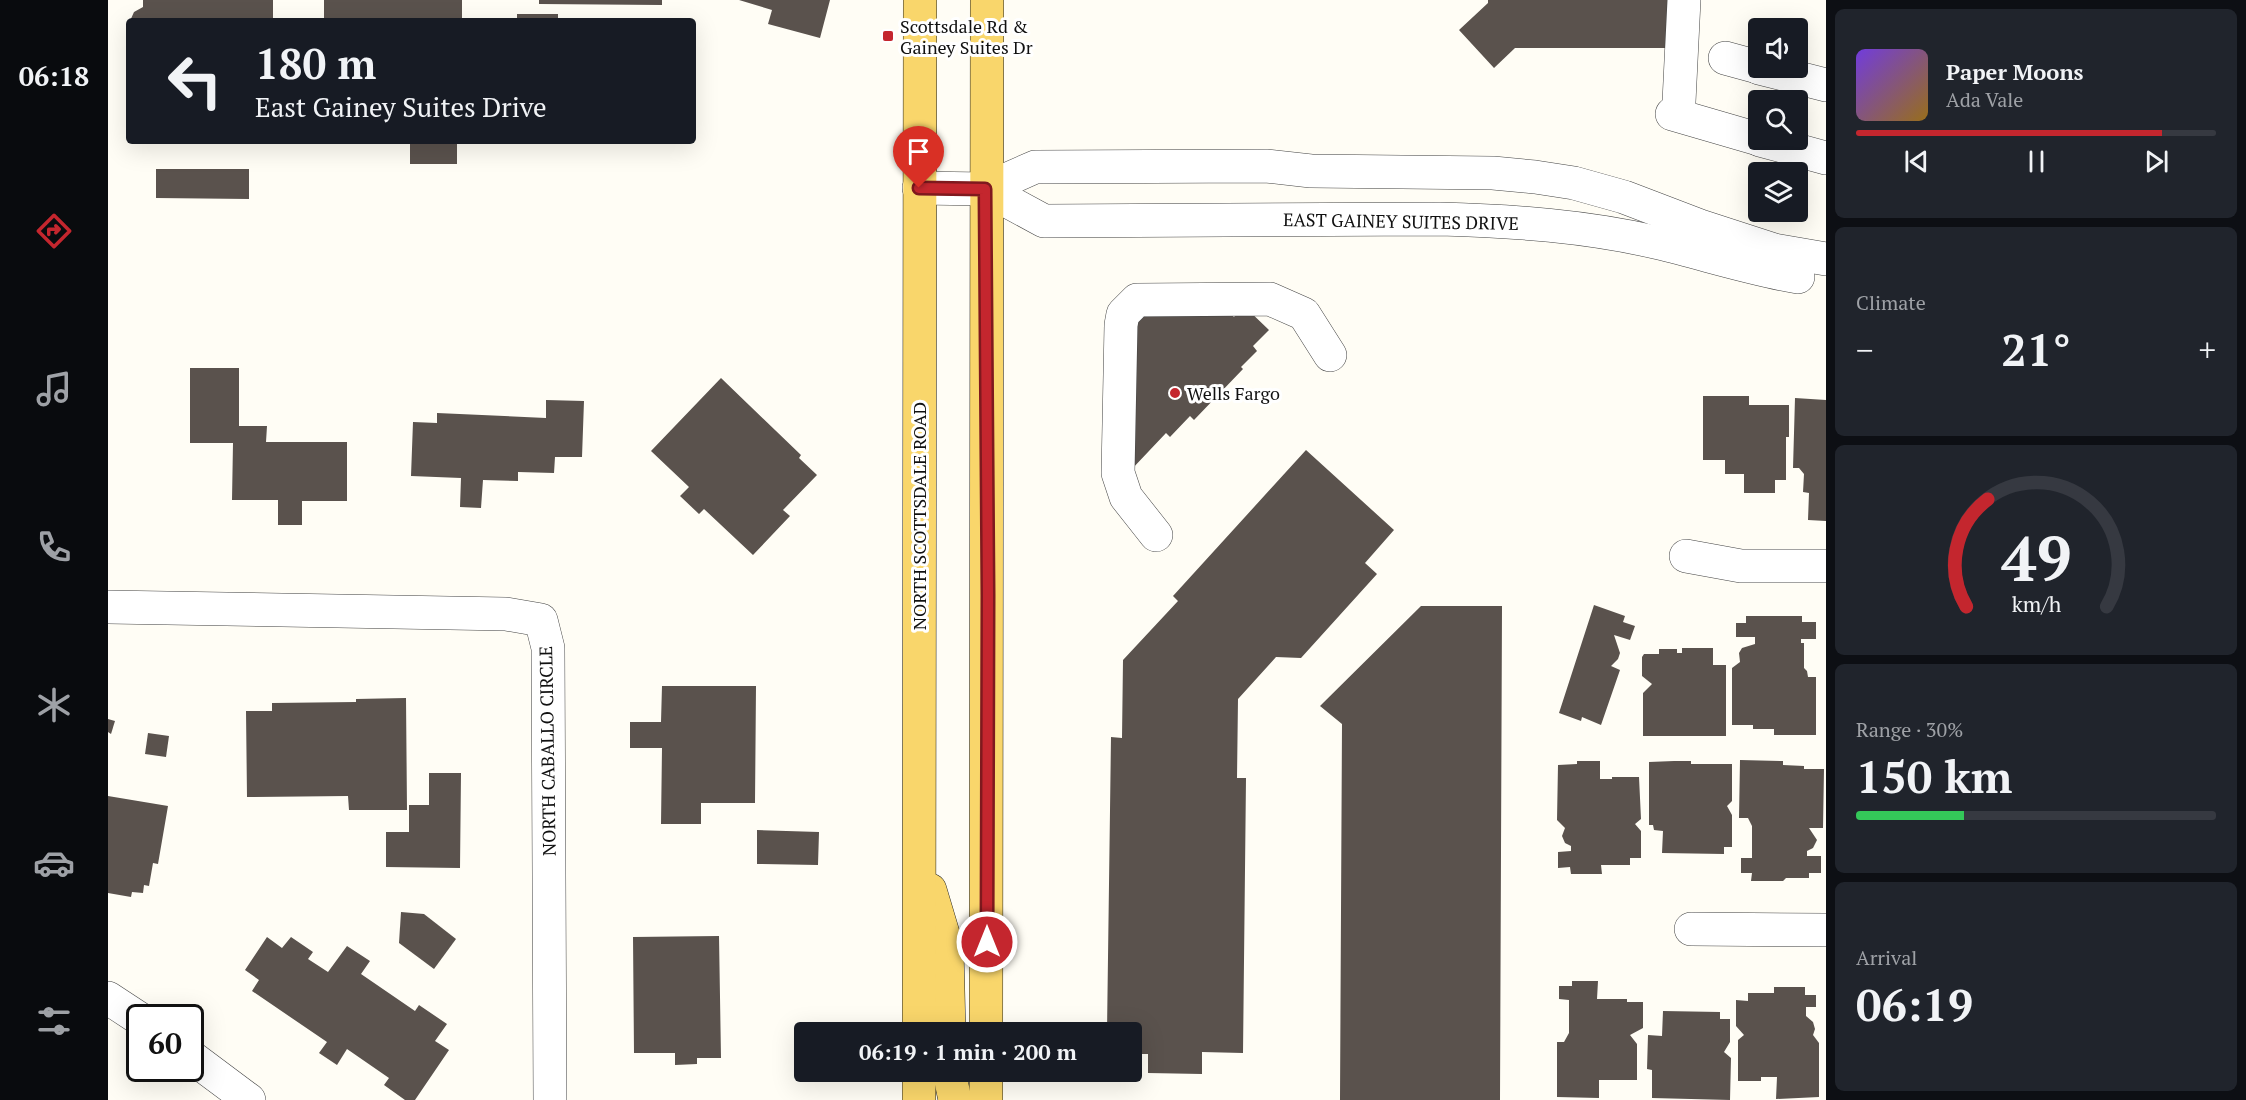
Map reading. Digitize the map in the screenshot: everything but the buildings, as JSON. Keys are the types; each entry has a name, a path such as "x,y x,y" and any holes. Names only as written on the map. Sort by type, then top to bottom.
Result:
{"main road":[{"name":"NORTH SCOTTSDALE ROAD","path":"919,1022 920,0"},
{"path":"986,1022 988,583 985,189 987,0"},
{"path":"920,853 947,947 949,1022"},
{"path":"919,1082 919,1100"},
{"path":"951,1082 955,1100"},
{"path":"986,1082 986,1100"}],"street":[{"path":"1684,0 1675,108 1748,135"},
{"path":"1725,58 1748,64"},
{"path":"1800,78 1826,85"},
{"path":"1798,150 1826,158"},
{"name":"EAST GAINEY SUITES DRIVE","path":"919,188 985,189 1035,167 1266,166 1311,171 1493,173 1574,183 1624,197 1710,230 1774,250 1820,270"},
{"name":"EAST GAINEY SUITES DRIVE","path":"985,189 1044,221 1440,219 1528,223 1613,234 1659,243 1774,273 1820,270"},
{"path":"1156,535 1126,497 1118,473 1123,314 1137,300 1270,299 1304,314 1330,355"},
{"path":"1686,556 1741,566 1826,566"},
{"name":"NORTH CABALLO CIRCLE","path":"108,607 506,614 541,620 548,648 550,1100"},
{"path":"1691,929 1826,930"},
{"path":"108,998 126,1010"},
{"path":"204,1066 249,1100"}],"place":[{"name":"Scottsdale Rd & Gainey Suites Dr","path":"888,36"},
{"name":"Wells Fargo","path":"1175,393"}],"route":[{"path":"919,188 985,189 988,595 987,942"}]}
